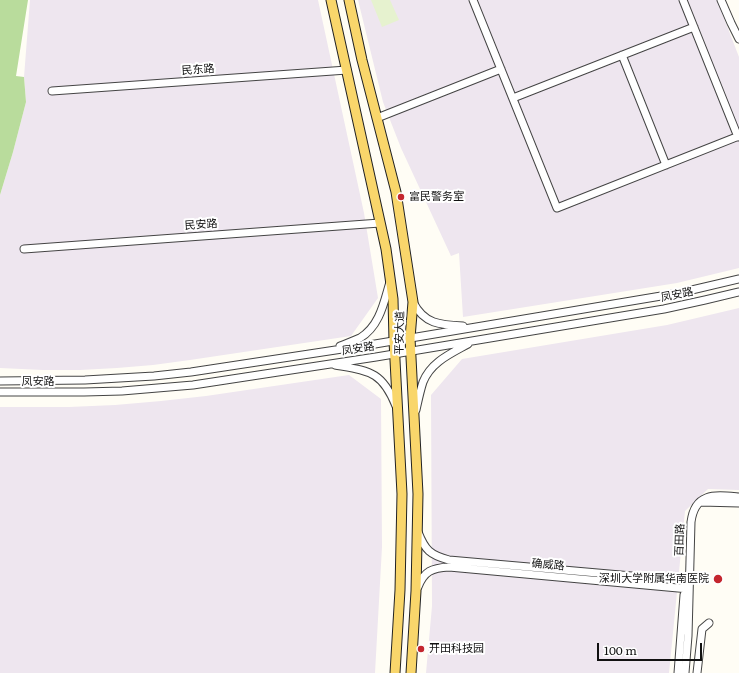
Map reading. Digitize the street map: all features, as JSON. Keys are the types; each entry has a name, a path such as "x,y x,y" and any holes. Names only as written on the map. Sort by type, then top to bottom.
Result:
{"main road":[{"name":"平安大道","path":"331,0 386,249 393,299 402,494 400,590 395,673"},
{"name":"平安大道","path":"348,0 396,192 412,302 410,351 418,494 418,532 411,673"}],"street":[{"path":"473,0 557,208 738,137 683,0"},
{"path":"721,0 739,39"},
{"path":"513,98 694,27"},
{"path":"622,55 666,165"},
{"path":"377,118 501,69"},
{"name":"民东路","path":"52,91 347,70"},
{"name":"民安路","path":"24,248 380,223"},
{"path":"328,351 359,338 370,330 380,314 390,279"},
{"name":"凤安路","path":"0,381 85,380 192,372 394,341 679,293 739,279"},
{"name":"凤安路","path":"0,392 84,392 156,389 193,385 474,341 664,308 739,292"},
{"path":"412,302 423,316 432,322 444,325 475,327"},
{"path":"414,418 427,374 440,360 474,341"},
{"path":"329,364 362,370 373,375 387,387 398,412"},
{"path":"701,502 706,498 714,496 739,497"},
{"path":"701,502 739,503"},
{"name":"百田路","path":"678,673 683,608 689,581 692,514 696,506 701,502"},
{"name":"确威路","path":"418,532 429,551 438,557 449,560 689,581"},
{"name":"确威路","path":"416,591 421,579 428,572 438,568 449,567 687,589"},
{"name":"百田路","path":"685,673 688,636 687,589"},
{"path":"698,673 702,629 709,623"}],"shaded area":[{"path":"30,0 318,0 364,213 378,298 351,336 153,365 80,370 0,368 0,195 26,102 24,77"},
{"path":"358,0 717,0 739,57 739,268 677,283 463,317 459,253 451,256 401,148 383,102"},
{"path":"739,308 739,490 708,489 685,511 669,673 426,673 432,606 431,395 462,359 667,325"},
{"path":"349,375 381,399 382,547 375,673 0,673 0,407 69,407 161,401 206,396"}],"green space":[{"path":"0,0 28,0 16,76 24,77 26,102 0,195"},
{"path":"371,0 390,0 399,20 382,27"}],"place":[{"name":"富民警务室","path":"401,197"},
{"name":"深圳大学附属华南医院","path":"718,579"},
{"name":"开田科技园","path":"421,649"}]}
